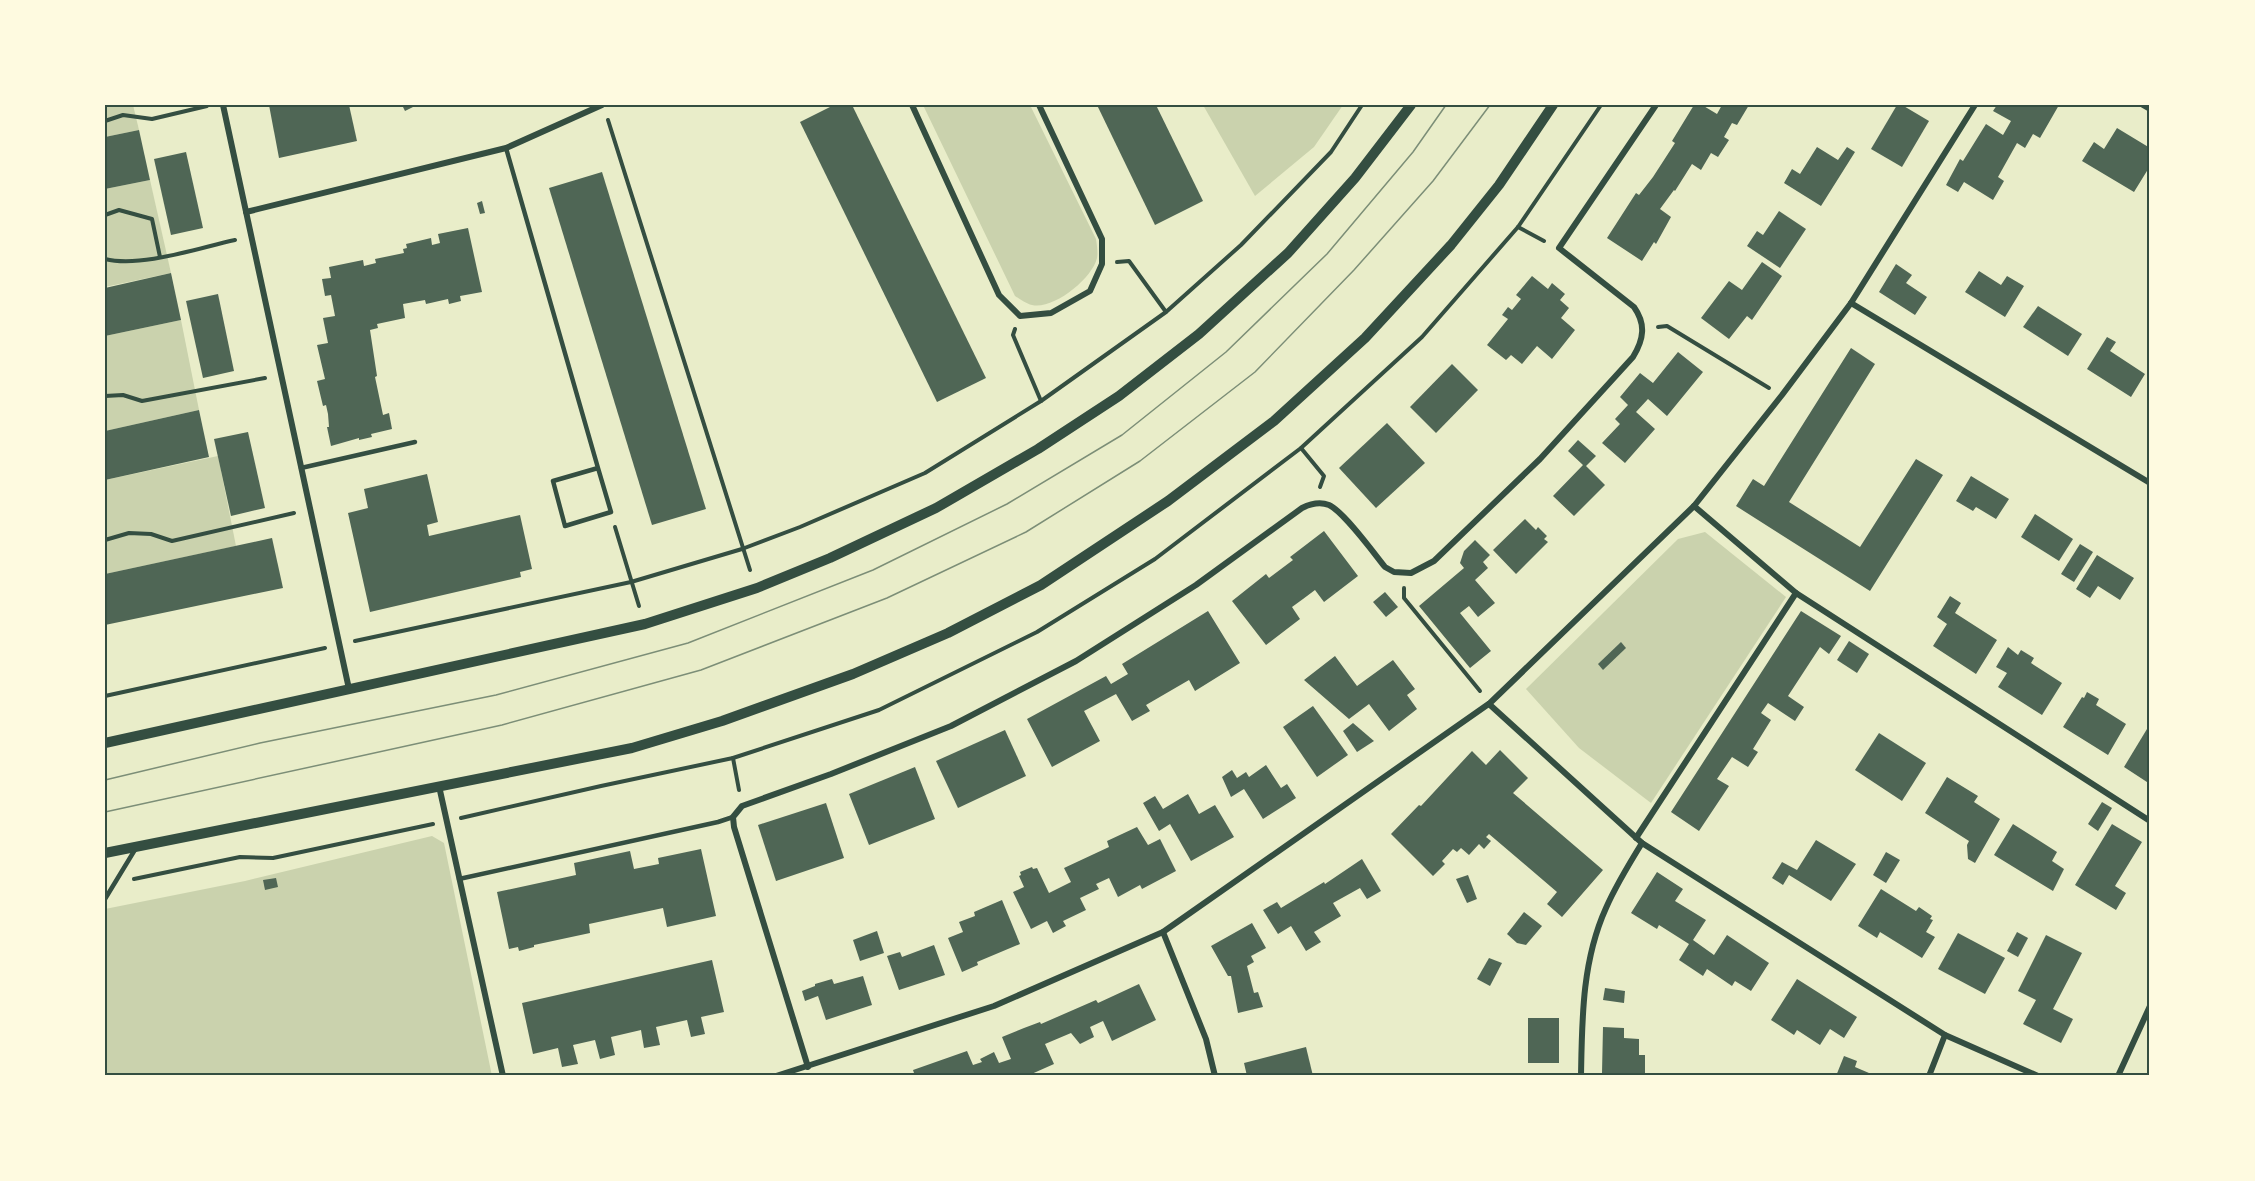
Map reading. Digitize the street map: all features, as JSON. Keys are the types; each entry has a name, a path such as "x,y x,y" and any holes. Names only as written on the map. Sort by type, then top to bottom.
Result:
{"street":[{"path":"223,105 349,689"},
{"path":"246,212 506,148 602,105"},
{"path":"912,105 999,295 1020,316 1051,313 1090,291 1102,264 1102,238 1039,105"},
{"path":"105,743 645,624 757,588 830,558 936,508 1038,449 1119,396 1199,334 1288,253 1355,178 1411,105"},
{"path":"105,853 632,748 722,721 864,670 948,633 1041,585 1168,501 1274,421 1365,338 1450,245 1499,185 1553,105"},
{"path":"808,1067 736,833 733,817 742,806 831,774 951,726 1076,661 1196,585 1302,508 1314,503 1328,504 1338,511 1385,567 1394,572 1417,570 1434,561 1540,459 1633,357 1638,348 1643,328 1634,307 1559,248 1656,105"},
{"path":"776,1076 786,1075 994,1006 1163,932 1490,704 1694,506 1851,303 1975,105"},
{"path":"2143,105 2150,109"},
{"path":"1851,303 2150,483"},
{"path":"1694,506 1796,593 2150,821"},
{"path":"1636,838 1796,593"},
{"path":"1490,704 1642,843 1946,1035 2038,1076"},
{"path":"439,786 503,1076"},
{"path":"1581,1076 1582,1008 1596,936 1605,909 1642,843"},
{"path":"1163,932 1206,1039 1215,1076"},
{"path":"2118,1076 2150,1006"},
{"path":"1929,1076 1946,1035"}],"lane":[{"path":"506,148 611,513 566,526 554,482 598,468"},
{"path":"301,468 415,442"},
{"path":"459,879 707,825 733,817"},
{"path":"105,899 138,845"}],"path":[{"path":"105,120 123,115 152,119 213,105"},
{"path":"105,696 631,582 742,549 800,527 925,473 1041,401 1166,312 1241,245 1331,152 1362,105"},
{"path":"606,116 742,549 757,588"},
{"path":"105,215 119,210 152,219 160,257"},
{"path":"1518,227 1559,248"},
{"path":"105,260 145,261 250,236"},
{"path":"1102,264 1129,261 1166,312"},
{"path":"1020,316 1013,335 1041,401"},
{"path":"1643,328 1667,326 1782,395"},
{"path":"105,396 123,394 142,401 281,375"},
{"path":"1301,448 1324,476 1314,503"},
{"path":"105,540 129,533 151,534 172,541 310,510"},
{"path":"611,513 645,624"},
{"path":"1403,573 1404,598 1490,704"},
{"path":"137,878 240,857 273,858 733,758 742,806"}],"green space":[{"path":"105,105 133,105 139,130 105,137"},
{"path":"923,105 1030,105 1096,239 1097,256 1094,266 1080,283 1060,298 1041,305 1025,303 1015,296"},
{"path":"1203,105 1343,105 1314,147 1255,196"},
{"path":"150,180 171,273 105,287 105,189"},
{"path":"181,320 199,410 105,431 105,336"},
{"path":"218,456 236,546 105,574 105,480"},
{"path":"1705,532 1786,597 1651,803 1579,748 1526,689 1678,539"},
{"path":"432,836 444,843 492,1076 105,1076 105,909 245,881"}],"building":[{"path":"269,105 349,105 357,141 279,158"},
{"path":"402,105 417,105 405,111"},
{"path":"834,105 852,105 986,378 937,402 800,122"},
{"path":"1097,105 1156,105 1203,201 1155,225"},
{"path":"1694,105 1702,105 1717,114 1722,105 1749,105 1737,125 1732,123 1724,137 1729,140 1718,157 1711,153 1701,170 1692,164 1660,209 1671,217 1656,244 1654,242 1642,261 1607,238 1636,193 1639,195 1653,177 1675,143 1672,141"},
{"path":"1897,105 1902,105 1929,121 1902,167 1871,149"},
{"path":"1997,105 2059,105 2040,138 2033,134 2025,148 2017,143 1998,177 2004,181 1993,200 1964,182 1958,192 1946,185 1960,159 1963,161 1986,124 2003,135 2011,121 1993,111"},
{"path":"2117,128 2150,148 2150,166 2134,192 2082,161 2094,142 2104,149"},
{"path":"139,130 150,180 105,189 105,137"},
{"path":"1817,147 1838,160 1847,147 1855,152 1821,206 1784,183 1792,169 1800,174"},
{"path":"186,152 203,228 171,235 154,159"},
{"path":"602,172 706,509 652,525 549,188"},
{"path":"482,201 485,213 480,214 477,203"},
{"path":"1779,211 1806,229 1780,268 1747,246 1757,231 1763,235"},
{"path":"468,228 482,292 460,296 461,301 449,304 448,299 426,304 425,300 403,304 405,318 377,324 378,328 370,330 377,376 375,377 383,415 389,413 392,429 371,434 372,437 359,440 359,438 331,446 327,427 329,427 328,414 326,405 323,406 317,381 325,379 317,345 328,343 323,318 335,316 331,295 325,296 322,279 331,278 329,267 363,260 364,266 376,263 375,259 404,253 403,249 407,248 406,244 431,238 432,245 440,243 438,234"},
{"path":"1762,262 1782,276 1752,320 1747,316 1729,339 1701,318 1729,281 1742,290"},
{"path":"1896,264 1912,275 1906,283 1927,297 1915,315 1879,292"},
{"path":"1979,271 2001,285 2007,276 2024,286 2005,317 1965,292"},
{"path":"171,273 181,320 105,336 105,288"},
{"path":"1532,276 1548,289 1552,283 1565,294 1560,300 1569,308 1561,318 1575,330 1552,359 1537,346 1522,364 1511,355 1506,360 1487,345 1508,319 1502,315 1508,307 1512,310 1521,299 1516,295"},
{"path":"218,294 234,371 203,378 186,301"},
{"path":"2038,306 2082,334 2068,356 2023,327"},
{"path":"2107,337 2116,342 2110,351 2145,374 2131,397 2087,369"},
{"path":"1851,348 1875,364 1789,502 1860,547 1916,459 1943,475 1870,591 1736,506 1753,479 1764,486"},
{"path":"1678,352 1703,372 1667,416 1648,399 1636,412 1655,429 1625,463 1602,443 1620,424 1615,419 1628,405 1620,397 1640,373 1653,383"},
{"path":"1452,364 1478,390 1436,433 1410,407"},
{"path":"199,410 209,457 105,480 105,431"},
{"path":"1387,423 1425,463 1376,508 1339,468"},
{"path":"248,432 265,508 231,516 214,439"},
{"path":"1578,440 1596,456 1586,466 1605,485 1574,516 1553,496 1583,465 1568,451"},
{"path":"427,474 438,522 427,525 429,536 520,515 532,569 520,572 521,577 370,612 348,513 368,508 364,489"},
{"path":"1971,476 2009,499 1996,519 1976,507 1973,511 1956,501"},
{"path":"2035,514 2073,539 2059,561 2021,537"},
{"path":"1525,519 1536,530 1538,527 1547,536 1544,539 1548,542 1516,574 1493,550"},
{"path":"1324,531 1358,576 1324,602 1315,590 1292,607 1300,619 1266,645 1232,601 1266,574 1269,578 1293,560 1290,557"},
{"path":"272,538 283,588 105,625 105,574"},
{"path":"1475,540 1490,555 1483,562 1488,568 1475,580 1495,603 1478,617 1469,606 1460,613 1491,651 1470,668 1419,606 1464,568 1460,563 1464,551"},
{"path":"2080,544 2093,552 2074,582 2061,574"},
{"path":"2097,555 2134,578 2120,600 2098,586 2090,598 2076,589"},
{"path":"1385,592 1398,607 1386,617 1373,602"},
{"path":"1950,596 1961,603 1955,613 1997,640 1976,674 1933,646 1947,624 1937,617"},
{"path":"1208,611 1240,663 1195,691 1189,680 1146,705 1150,711 1132,721 1116,694 1084,711 1100,741 1052,767 1027,719 1106,676 1111,684 1128,674 1122,664"},
{"path":"1801,611 1841,636 1829,654 1820,647 1788,696 1804,707 1795,721 1768,703 1761,713 1771,720 1753,749 1758,752 1748,767 1732,757 1717,779 1729,786 1699,831 1671,812"},
{"path":"1849,641 1869,654 1857,673 1837,660"},
{"path":"1621,642 1626,648 1603,670 1598,664"},
{"path":"2008,647 2018,655 2021,650 2034,658 2031,663 2062,683 2042,715 1998,687 2007,673 1996,667"},
{"path":"1335,656 1357,686 1393,660 1415,689 1407,695 1417,709 1389,731 1369,704 1349,719 1304,680"},
{"path":"2087,692 2099,699 2096,705 2126,724 2108,755 2063,727"},
{"path":"1313,706 1348,755 1317,777 1283,727"},
{"path":"1353,723 1374,741 1357,752 1343,731"},
{"path":"2150,724 2150,784 2124,767"},
{"path":"1005,730 1026,776 958,808 936,761"},
{"path":"1879,733 1926,763 1902,801 1855,770"},
{"path":"1500,750 1528,778 1513,793 1603,870 1562,917 1547,904 1557,892 1489,834 1486,837 1491,841 1484,849 1479,844 1469,855 1461,848 1457,852 1453,849 1442,861 1445,864 1433,876 1391,834 1419,805 1421,806 1472,751 1486,765"},
{"path":"1266,765 1281,788 1287,784 1296,798 1263,819 1244,789 1231,797 1222,777 1232,770 1237,778 1246,772 1249,777"},
{"path":"915,767 935,819 869,845 849,794"},
{"path":"1947,777 1978,796 1974,802 2000,819 1975,863 1968,859 1969,841 1925,813"},
{"path":"1188,794 1199,814 1215,805 1234,837 1191,861 1170,824 1159,831 1143,803 1155,796 1163,809"},
{"path":"2102,802 2112,808 2098,831 2088,824"},
{"path":"826,803 844,858 776,881 758,825"},
{"path":"2013,824 2057,852 2052,861 2064,869 2053,891 1994,855"},
{"path":"2112,824 2142,842 2115,886 2126,893 2116,910 2075,885"},
{"path":"1137,827 1148,845 1160,839 1176,871 1142,889 1140,885 1118,897 1109,878 1096,884 1099,889 1080,898 1086,910 1063,921 1066,926 1053,933 1047,921 1031,929 1013,892 1024,887 1019,876 1020,872 1032,867 1037,868 1049,893 1071,882 1064,868 1109,847 1107,841"},
{"path":"1816,840 1856,864 1831,901 1789,875 1783,885 1772,878 1782,862 1797,870"},
{"path":"701,849 716,916 667,927 663,908 589,924 590,933 534,945 534,947 519,951 518,947 509,949 497,892 576,875 574,863 630,851 634,869 659,864 658,858"},
{"path":"1886,852 1900,860 1886,883 1873,875"},
{"path":"1362,859 1381,891 1367,899 1360,888 1333,903 1341,916 1314,932 1321,942 1306,951 1291,926 1278,934 1263,910 1277,902 1281,908 1324,882 1325,884"},
{"path":"1657,872 1683,889 1675,901 1706,920 1693,940 1714,955 1727,935 1769,963 1751,991 1735,981 1732,986 1707,969 1703,976 1679,960 1689,944 1659,925 1657,929 1631,913"},
{"path":"1468,875 1477,899 1467,903 1456,879"},
{"path":"276,878 278,887 265,890 263,880"},
{"path":"1881,889 1916,911 1919,907 1932,916 1930,919 1933,920 1926,932 1935,937 1922,958 1880,932 1877,938 1858,926"},
{"path":"1002,900 1020,944 977,962 978,965 962,972 948,938 963,932 959,922 975,916 974,912"},
{"path":"1524,912 1542,926 1526,945 1517,943 1507,934"},
{"path":"1252,923 1266,948 1251,956 1254,962 1247,966 1254,993 1258,992 1263,1007 1238,1013 1231,976 1228,976 1211,946"},
{"path":"877,931 884,953 860,961 853,940"},
{"path":"2017,932 2028,938 2018,957 2007,951"},
{"path":"1958,933 2005,958 1985,994 1938,969"},
{"path":"2046,935 2082,953 2053,1009 2073,1019 2061,1043 2023,1024 2036,1000 2018,991"},
{"path":"934,945 945,975 899,990 887,956 900,952 902,957"},
{"path":"1489,958 1502,963 1490,986 1477,979"},
{"path":"712,960 724,1012 701,1017 705,1034 691,1037 687,1020 656,1027 660,1045 644,1048 641,1030 611,1037 615,1055 600,1059 595,1040 573,1045 578,1064 562,1067 558,1048 533,1054 522,1003"},
{"path":"863,976 872,1005 826,1020 818,996 805,1001 802,991 815,984 832,979 834,984"},
{"path":"1797,979 1857,1017 1844,1038 1830,1029 1820,1045 1797,1030 1794,1035 1771,1020"},
{"path":"1139,984 1156,1020 1112,1041 1103,1021 1090,1027 1094,1037 1080,1044 1071,1033 1045,1044 1054,1064 1027,1076 915,1076 913,1070 967,1051 973,1065 982,1062 980,1059 994,1052 999,1063 1011,1059 1002,1037 1040,1022 1041,1024 1096,1000 1098,1003"},
{"path":"1605,988 1625,991 1624,1003 1603,1000"},
{"path":"1528,1018 1559,1018 1559,1063 1528,1063"},
{"path":"1603,1027 1624,1028 1624,1038 1639,1039 1639,1055 1645,1055 1645,1074 1602,1073"},
{"path":"1306,1047 1313,1076 1247,1076 1244,1063"},
{"path":"1844,1056 1857,1061 1855,1067 1876,1076 1836,1076"}],"tram line":[{"path":"105,780 260,743 496,695 688,643 873,570 1007,504 1122,435 1226,352 1327,254 1413,152 1446,105"},
{"path":"105,812 502,725 701,670 887,598 1026,532 1140,461 1255,372 1354,270 1433,181 1490,105"}]}
